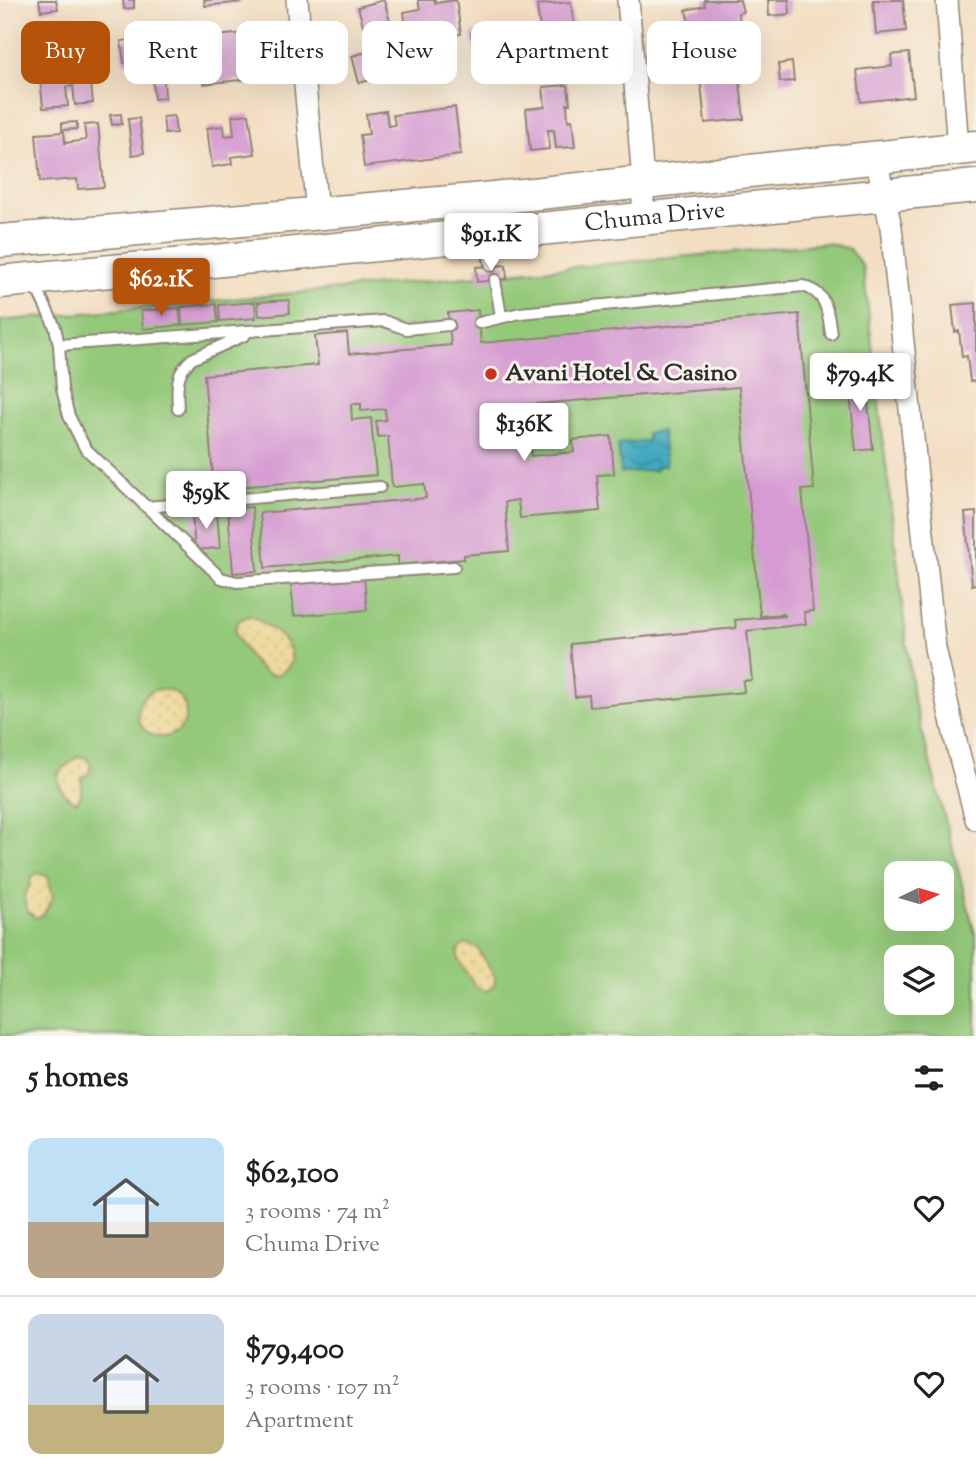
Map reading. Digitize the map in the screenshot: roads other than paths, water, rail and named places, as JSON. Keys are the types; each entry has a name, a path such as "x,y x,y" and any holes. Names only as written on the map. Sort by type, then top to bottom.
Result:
{"main road":[{"name":"Chuma Drive","path":"0,241 474,200 967,148"},
{"name":"Chuma Drive","path":"13,280 976,186"}],"street":[{"path":"297,0 317,213"},
{"path":"628,0 643,181 643,220"},
{"path":"947,0 967,148"},
{"path":"876,158 885,194 899,301 935,648 966,740 976,819"}],"lane":[{"path":"474,200 491,266"},
{"path":"13,280 40,295 49,311 60,345 62,389 69,416 85,448 220,578 237,582 454,566"},
{"path":"495,280 501,316"},
{"path":"479,323 501,316 803,286 818,292 824,299 831,334"},
{"path":"60,345 251,333 384,321 406,329 449,325"},
{"path":"178,409 177,383 185,365 192,359 251,333"},
{"path":"146,507 380,487"}],"water":[{"path":"662,431 666,465 656,467 656,470 621,473 618,444 648,441 647,433"}],"place":[{"name":"Avani Hotel & Casino","path":"491,374"}]}
